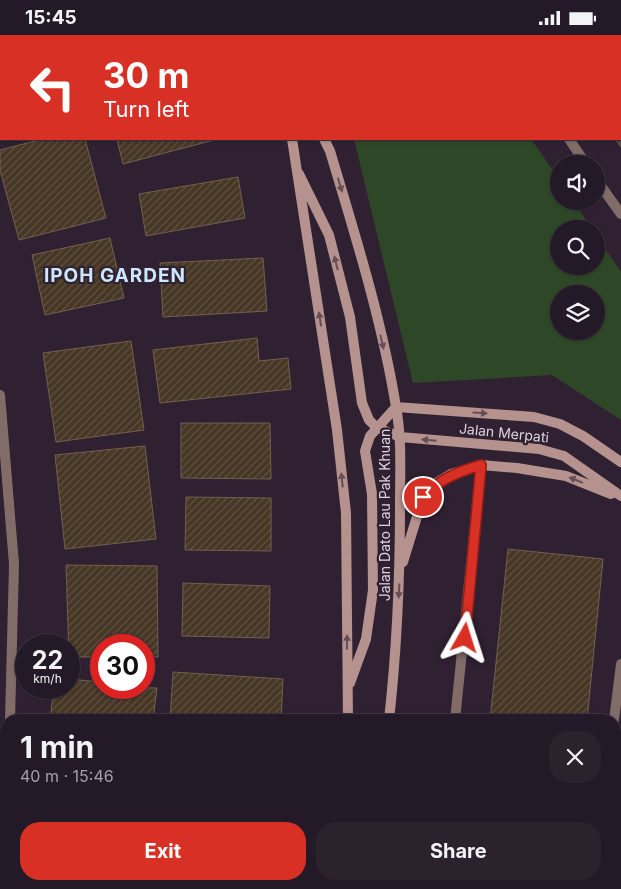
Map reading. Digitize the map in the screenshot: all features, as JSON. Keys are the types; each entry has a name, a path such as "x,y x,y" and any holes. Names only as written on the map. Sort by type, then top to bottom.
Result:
{"main road":[{"path":"292,140 294,165 335,420 346,513 348,714"},
{"name":"Jalan Dato Lau Pak Khuan","path":"324,140 330,151 367,274 396,407 400,437 400,569 396,652 390,714"},
{"path":"294,165 329,235 350,317 362,403 369,420 376,427"},
{"path":"347,691 366,639 373,590 372,494 365,451 370,435 396,407 534,417 560,424 583,436 621,462"},
{"name":"Jalan Merpati","path":"376,427 400,437 539,449 554,452 564,456 621,497"},
{"path":"400,569 412,537 423,497 436,483 451,474 481,465 501,466 566,475 621,497"}],"street":[{"path":"570,140 580,155"},
{"path":"605,192 621,214"},
{"path":"0,395 14,564 10,714"},
{"path":"456,714 481,465"},
{"path":"615,714 621,664"}],"green space":[{"path":"354,140 532,140 550,166 550,210 579,210 586,220 550,220 550,275 605,275 605,248 621,272 621,420 552,375 413,383"}],"building":[{"path":"39,140 85,140 106,218 19,240 0,170 0,150"},
{"path":"117,140 214,140 123,164"},
{"path":"616,140 621,140 621,147"},
{"path":"238,177 245,218 146,236 139,194"},
{"path":"110,238 124,298 45,315 32,255"},
{"path":"263,258 267,311 163,317 160,263"},
{"path":"257,338 259,361 288,358 291,389 160,403 153,350"},
{"path":"131,341 144,430 56,442 43,353"},
{"path":"181,423 270,423 271,479 181,478"},
{"path":"145,446 156,539 65,549 55,455"},
{"path":"186,497 271,498 271,551 185,550"},
{"path":"508,549 603,559 588,714 491,714"},
{"path":"66,565 157,566 158,657 155,657 155,634 90,634 90,657 80,657 80,634 68,634"},
{"path":"183,583 270,586 269,638 182,636"},
{"path":"173,672 283,679 281,714 170,714"},
{"path":"80,680 90,681 90,699 155,699 155,688 157,688 154,714 51,714 53,699 80,699"}],"district":[{"name":"IPOH GARDEN","path":"115,275"}],"route":[{"path":"423,497 436,483 451,474 481,465 465,638"}]}
